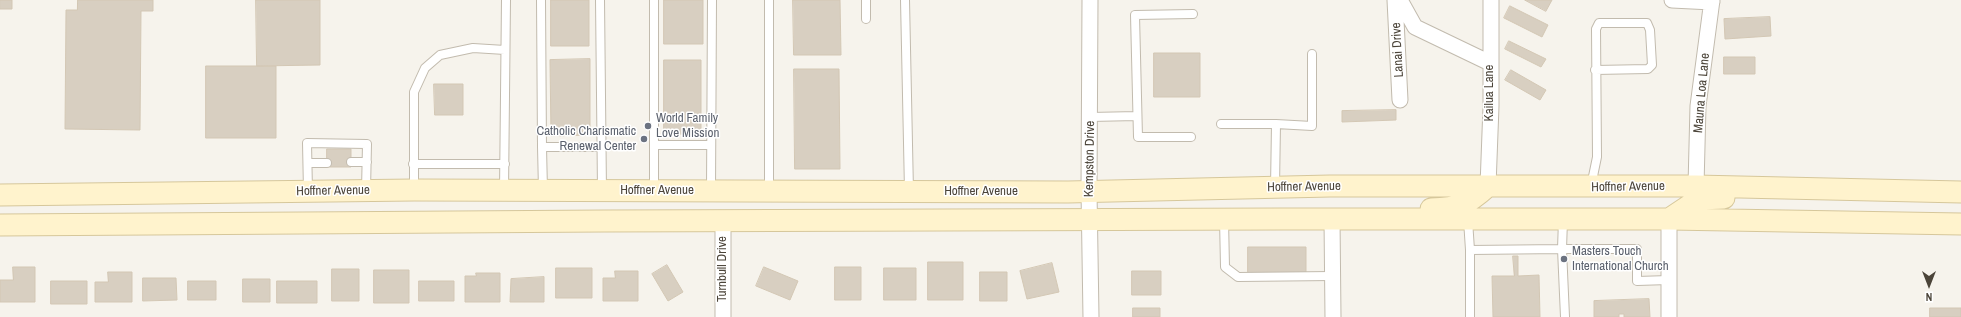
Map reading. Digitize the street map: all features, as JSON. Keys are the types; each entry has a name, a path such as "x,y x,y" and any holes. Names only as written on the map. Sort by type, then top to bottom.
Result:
{"main road":[{"name":"Hoffner Avenue","path":"0,195 414,190 1089,191 1275,187 1488,186 1696,186 1961,192"},
{"path":"1332,219 1392,209 1454,208 1474,199 1488,186"},
{"path":"1669,220 1699,199 1813,199 1847,189"},
{"path":"550,221 569,211 742,209 764,191"},
{"path":"0,225 550,221 1332,219 1669,220 1961,224"}],"street":[{"name":"Kempston Drive","path":"1090,0 1089,191 1091,317"},
{"name":"Lanai Drive","path":"1395,0 1400,100"},
{"path":"1400,0 1415,27 1490,63"},
{"name":"Kailua Lane","path":"1488,186 1491,106 1491,0"},
{"path":"1672,0 1712,1"},
{"name":"Mauna Loa Lane","path":"1696,186 1698,106 1712,1"},
{"path":"1332,219 1333,317"},
{"path":"1669,220 1669,317"},
{"name":"Turnbull Drive","path":"723,221 723,317"}],"lane":[{"path":"504,191 506,0"},
{"path":"541,0 543,190"},
{"path":"600,0 602,191"},
{"path":"654,0 654,191"},
{"path":"711,191 712,0"},
{"path":"764,191 769,0"},
{"path":"866,0 866,19"},
{"path":"906,0 909,191"},
{"path":"1191,137 1138,137 1135,15 1193,14"},
{"path":"1591,187 1597,157 1595,70 1596,29 1600,23 1647,23 1651,37 1652,65 1648,69 1595,70"},
{"path":"414,190 414,92 425,68 440,55 473,48 505,50"},
{"path":"1221,124 1276,124 1312,126 1312,54"},
{"path":"1090,116 1137,116"},
{"path":"1275,187 1276,124"},
{"path":"308,191 307,143 367,144 366,191"},
{"path":"654,145 711,145"},
{"path":"542,147 602,147"},
{"path":"351,162 367,162"},
{"path":"308,163 327,163"},
{"path":"413,164 505,164"},
{"path":"1224,220 1225,267 1238,277 1332,276"},
{"path":"1468,220 1470,250 1470,317"},
{"path":"1563,220 1562,249 1565,317"},
{"path":"1470,250 1637,249 1637,280 1669,280"}],"building":[{"path":"0,0 12,0 12,9 0,9"},
{"path":"78,0 153,0 153,11 141,11 140,130 65,129 66,10 77,10"},
{"path":"256,0 320,0 320,65 257,66"},
{"path":"551,0 589,0 589,46 551,46"},
{"path":"664,0 703,0 703,44 664,44"},
{"path":"793,0 840,0 841,55 794,55"},
{"path":"1525,0 1552,0 1546,11"},
{"path":"1510,6 1548,25 1542,37 1504,18"},
{"path":"1770,17 1771,36 1725,39 1724,19"},
{"path":"1509,41 1546,59 1541,67 1505,49"},
{"path":"1154,53 1200,53 1200,97 1154,97"},
{"path":"1724,57 1755,57 1755,74 1724,74"},
{"path":"590,59 590,135 551,136 550,60"},
{"path":"664,60 701,60 701,134 664,134"},
{"path":"206,66 276,66 276,138 206,138"},
{"path":"794,69 839,69 840,169 795,169"},
{"path":"1511,70 1546,90 1540,100 1505,80"},
{"path":"434,84 463,84 463,115 435,115"},
{"path":"1396,110 1396,120 1342,122 1342,111"},
{"path":"327,149 351,149 351,167 327,167"},
{"path":"1248,247 1306,247 1306,273 1248,273"},
{"name":"Masters Touch International Church","path":"1513,256 1518,256 1518,276 1539,275 1540,317 1493,317 1492,276 1514,276"},
{"path":"928,262 963,262 963,300 928,300"},
{"path":"1052,263 1059,292 1027,299 1020,271"},
{"path":"667,265 683,292 668,301 652,274"},
{"path":"13,267 35,267 35,302 0,302 0,280 13,280"},
{"path":"764,267 798,281 790,300 756,286"},
{"path":"835,267 861,267 861,300 835,300"},
{"path":"556,268 592,268 592,298 556,298"},
{"path":"884,268 916,268 916,300 884,300"},
{"path":"332,269 359,269 359,301 332,301"},
{"path":"374,270 409,270 409,303 374,303"},
{"path":"615,271 638,271 638,301 603,301 603,278 615,278"},
{"path":"1132,271 1161,271 1161,295 1132,295"},
{"path":"108,272 132,272 132,302 95,302 95,282 108,282"},
{"path":"980,272 1007,272 1007,301 980,301"},
{"path":"476,273 500,273 500,302 465,302 465,276 476,276"},
{"path":"544,277 544,302 510,302 511,279"},
{"path":"143,278 176,278 177,300 143,301"},
{"path":"243,279 270,279 270,302 243,302"},
{"path":"51,281 87,281 87,304 51,304"},
{"path":"188,281 216,281 216,300 188,300"},
{"path":"277,281 317,281 317,303 277,303"},
{"path":"419,281 454,281 454,301 419,301"},
{"name":"Masters Touch International Church","path":"1649,299 1650,317 1624,317 1624,314 1619,314 1619,317 1594,317 1594,301"},
{"path":"1133,308 1160,308 1160,317 1133,317"},
{"path":"1930,308 1961,308 1961,317 1930,317"}],"place":[{"name":"World Family Love Mission","path":"648,126"},
{"name":"Catholic Charismatic Renewal Center","path":"644,139"},
{"name":"Masters Touch International Church","path":"1564,259"}]}
